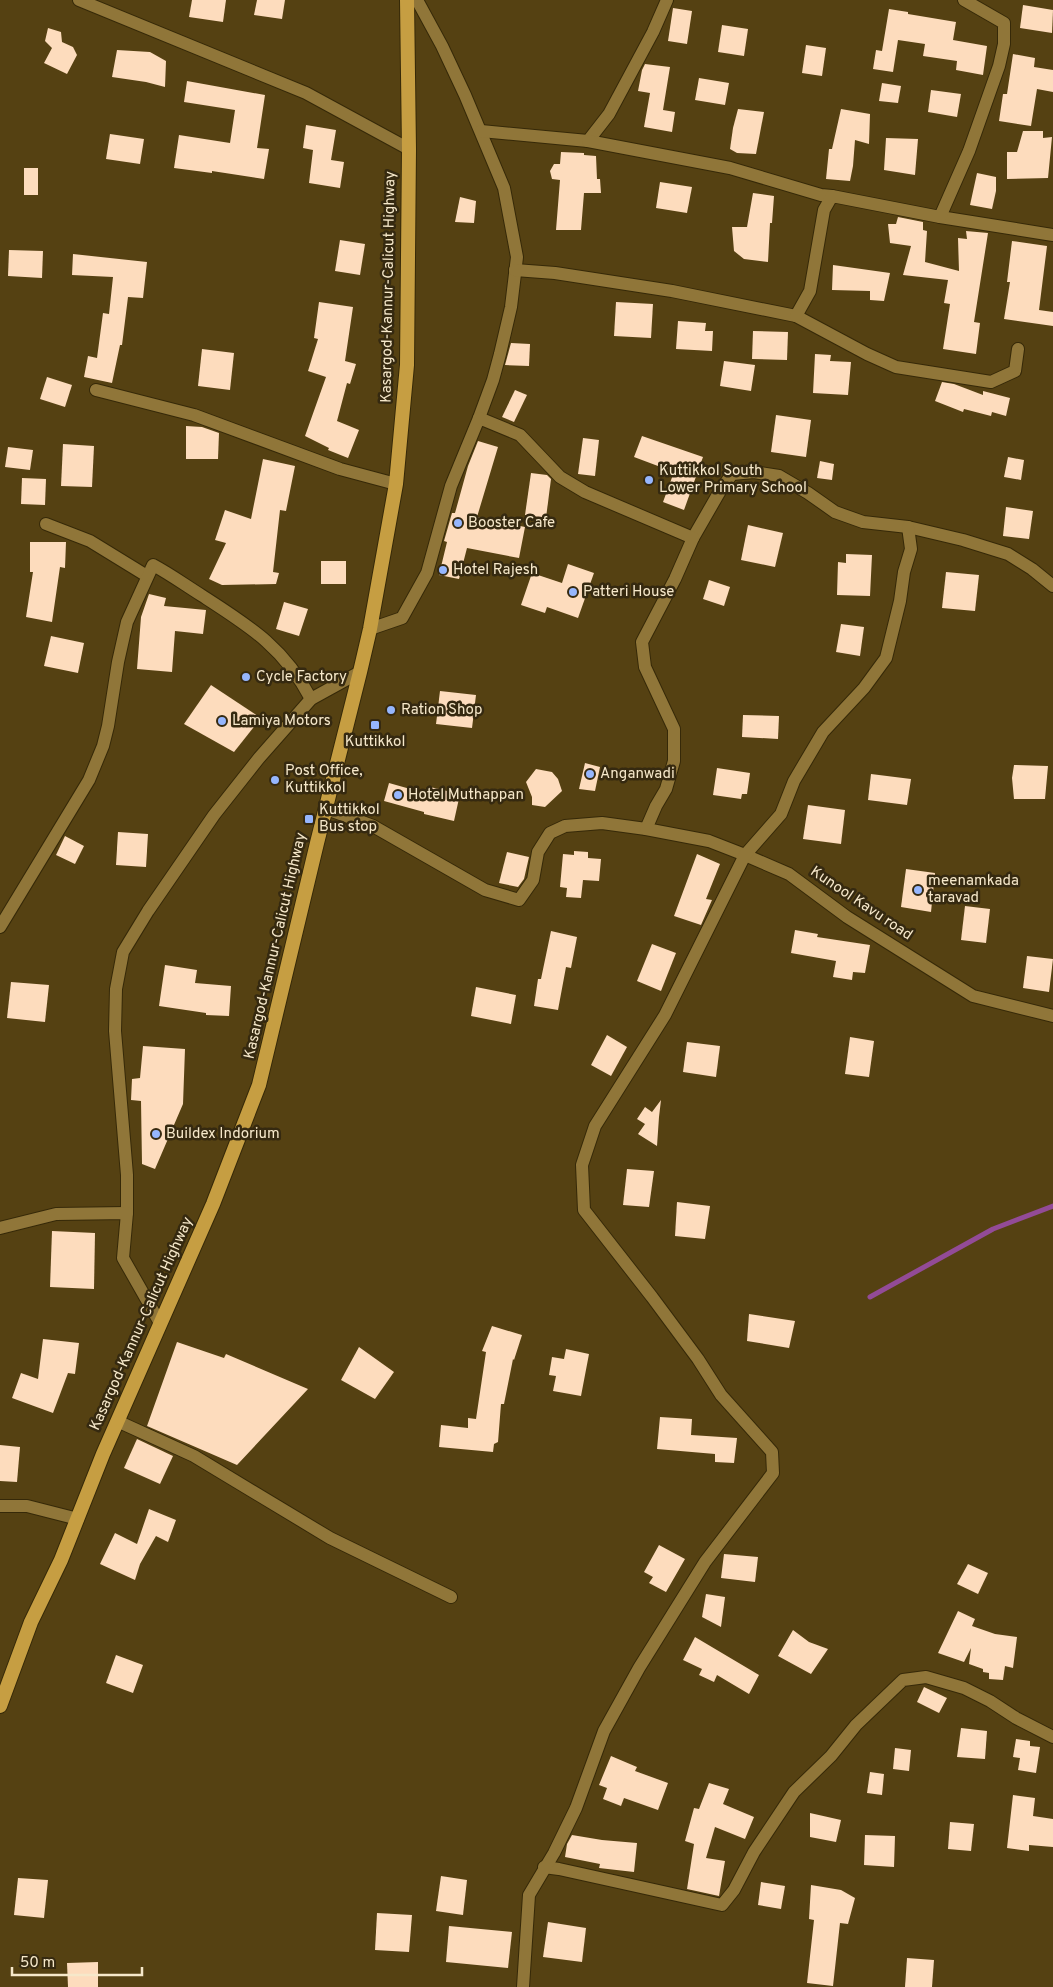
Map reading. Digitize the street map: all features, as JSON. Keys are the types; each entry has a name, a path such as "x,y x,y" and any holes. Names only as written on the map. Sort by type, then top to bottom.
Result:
{"highway":[{"name":"Kasargod-Kannur-Calicut Highway","path":"0,1706 31,1622 61,1560 117,1421 213,1204 259,1085 360,672 370,629 396,484 407,365 409,149 407,0"}],"street":[{"path":"79,0 306,93 409,149"},
{"path":"370,629 402,618 427,572 451,486 493,380 511,307 517,258 504,188 481,131 442,46 417,0"},
{"path":"588,141 609,114 653,32 667,0"},
{"path":"940,217 969,150 999,66 1004,44 1004,23 964,0"},
{"path":"481,131 588,141 730,168 821,195 1053,235"},
{"path":"796,316 810,291 824,210 832,196"},
{"path":"516,270 554,273 672,291 796,316 867,354 896,367 991,382 1015,371 1018,349"},
{"path":"96,390 194,415 340,469 396,484"},
{"path":"479,418 520,435 560,477 585,492 693,538"},
{"path":"646,829 656,806 666,790 674,762 674,729 645,667 642,642 675,579 693,538 732,474 754,472 779,476 835,512 863,522 908,527 963,540 1008,554 1032,569 1053,586"},
{"path":"46,524 90,541 147,576"},
{"path":"523,1987 529,1894 554,1853 576,1808 604,1731 639,1668 705,1562 773,1473 772,1452 721,1395 652,1297 584,1210 582,1165 595,1126 665,1015 745,854 781,814 794,782 823,732 864,688 886,658 900,601 904,572 911,549 908,527"},
{"path":"0,927 89,780 103,746 108,726 126,622 152,565 172,574 194,591 250,626 279,651 300,678 311,698"},
{"path":"160,1323 122,1258 127,1213 127,1175 115,1031 116,989 123,952 148,910 214,815 259,758 311,698 360,672"},
{"name":"Kunool Kavu road","path":"327,809 373,826 485,890 519,900 533,880 538,852 550,833 565,826 602,822 709,841 745,854 789,874 846,917 973,996 1053,1016"},
{"path":"0,1226 56,1214 127,1213"},
{"path":"117,1421 194,1456 330,1538 451,1597"},
{"path":"0,1506 27,1506 78,1519"},
{"path":"544,1868 559,1869 722,1905 734,1890 754,1852 794,1792 831,1756 856,1725 903,1680 926,1676 964,1688 1053,1737"}],"building":[{"path":"192,0 226,0 223,22 189,17"},
{"path":"257,0 285,0 282,19 254,15"},
{"path":"1023,5 1053,10 1052,33 1020,28"},
{"path":"673,8 692,11 687,44 668,41"},
{"path":"889,9 956,22 953,40 987,46 983,75 956,70 957,61 923,56 925,44 898,40 893,72 873,69 876,50 882,51"},
{"path":"722,25 748,29 744,56 718,52"},
{"path":"48,28 61,32 62,42 73,47 77,55 67,74 44,63 52,48 45,41"},
{"path":"806,45 826,48 822,76 802,73"},
{"path":"117,50 150,52 166,61 165,87 112,77"},
{"path":"1013,54 1035,58 1034,67 1053,70 1053,92 1037,89 1031,126 999,121 1003,94 1007,94"},
{"path":"645,64 670,67 663,110 675,112 672,132 644,127 650,93 638,91"},
{"path":"699,78 729,83 725,105 695,100"},
{"path":"187,81 265,95 257,148 269,149 264,179 212,171 212,173 174,168 179,135 230,143 235,110 184,102"},
{"path":"882,83 901,86 898,103 879,101"},
{"path":"931,90 961,94 957,117 928,112"},
{"path":"738,109 764,112 756,154 737,153 730,149"},
{"path":"841,109 870,114 869,144 855,140 850,181 826,179 829,149 832,149"},
{"path":"306,125 336,130 331,160 344,162 340,188 309,183 313,150 303,148"},
{"path":"1023,131 1043,131 1043,138 1052,137 1048,178 1007,179 1007,152 1017,152"},
{"path":"110,134 144,139 140,164 106,159"},
{"path":"886,138 918,139 915,175 884,170"},
{"path":"561,152 584,153 584,155 596,156 597,179 600,179 601,193 584,193 581,230 556,230 560,180 552,179 550,171 554,164 560,164"},
{"path":"24,168 38,168 38,195 24,195"},
{"path":"977,173 996,177 996,191 992,209 970,205"},
{"path":"660,182 692,187 687,213 656,208"},
{"path":"753,193 774,196 772,223 770,223 768,262 744,259 734,251 732,227 747,227"},
{"path":"460,197 476,201 474,223 455,222"},
{"path":"898,217 923,222 923,230 927,231 925,262 959,271 958,238 967,239 966,231 988,233 974,322 980,323 976,354 943,349 950,304 944,303 948,280 903,275 911,246 890,243 888,224 896,224"},
{"path":"340,240 365,244 360,275 335,271"},
{"path":"1012,241 1047,246 1039,310 1053,312 1053,326 1004,319 1010,282 1007,282"},
{"path":"9,250 43,251 42,278 8,276"},
{"path":"73,254 147,262 143,298 128,297 122,345 120,345 112,383 84,377 88,356 97,358 103,313 109,314 113,277 72,275"},
{"path":"833,265 890,273 884,301 870,300 870,291 832,290"},
{"path":"319,302 353,307 345,361 356,364 350,384 347,383 337,421 359,430 348,458 328,450 329,448 305,436 326,377 308,371 318,339 314,338"},
{"path":"616,302 653,304 651,338 614,336"},
{"path":"678,321 706,323 705,331 713,331 712,351 676,349"},
{"path":"753,331 788,332 787,360 752,359"},
{"path":"511,343 530,344 529,366 505,365"},
{"path":"202,349 234,353 230,390 198,386"},
{"path":"815,354 831,355 830,361 851,362 848,395 813,393"},
{"path":"724,361 755,365 751,391 720,386"},
{"path":"47,377 72,385 65,407 40,399"},
{"path":"942,382 954,384 983,395 983,391 1010,398 1006,416 992,412 991,416 964,409 963,412 935,401"},
{"path":"515,390 527,395 514,422 502,417"},
{"path":"776,415 811,420 806,457 771,452"},
{"path":"186,426 202,427 219,433 218,459 186,459"},
{"path":"642,436 703,457 684,510 663,502 674,472 634,457"},
{"path":"583,438 599,440 595,476 578,474"},
{"path":"478,441 498,447 477,517 525,527 519,558 467,548 459,579 439,575 447,542 444,541 452,513 455,513 468,466"},
{"path":"63,444 94,446 92,487 61,486"},
{"path":"8,447 33,450 30,470 5,467"},
{"path":"1008,457 1024,460 1021,480 1004,477"},
{"path":"263,459 295,466 286,511 280,510 273,572 279,573 276,584 222,585 209,579 226,543 215,540 225,510 251,519"},
{"path":"820,461 834,464 832,480 817,478"},
{"path":"531,473 547,475 551,479 546,518 525,515"},
{"path":"22,478 46,479 45,505 21,504"},
{"path":"1006,507 1033,511 1029,539 1003,536"},
{"path":"748,525 783,533 775,567 741,560"},
{"path":"30,542 66,542 65,568 60,567 52,622 26,617 33,572 30,572"},
{"path":"846,554 872,555 870,596 837,595 838,562 846,563"},
{"path":"321,561 346,561 346,584 321,584"},
{"path":"568,564 594,573 578,618 547,607 545,613 521,605 532,573 562,583"},
{"path":"946,572 979,575 975,611 942,608"},
{"path":"709,580 730,587 724,606 703,599"},
{"path":"149,594 166,598 164,606 206,610 203,634 175,631 172,672 137,669 141,617"},
{"path":"284,602 308,609 299,636 276,629"},
{"path":"841,624 864,627 860,656 836,652"},
{"path":"51,636 84,643 78,673 44,666"},
{"name":"Lamiya Motors","path":"211,685 261,718 234,752 184,724"},
{"path":"440,691 476,695 472,728 436,724"},
{"path":"743,715 779,716 778,739 742,737"},
{"name":"Anganwadi","path":"585,763 600,767 595,791 579,789"},
{"path":"1014,765 1048,766 1045,799 1014,799 1012,778"},
{"path":"717,768 750,773 747,794 742,794 741,799 713,795"},
{"path":"536,769 552,772 558,779 562,791 545,807 532,805 532,797 526,782"},
{"path":"871,774 911,779 907,805 868,800"},
{"path":"389,783 428,794 430,787 460,794 454,821 424,814 424,812 384,801"},
{"path":"808,805 845,810 841,844 803,839"},
{"path":"118,832 148,834 146,867 116,865"},
{"path":"65,836 84,846 75,864 56,855"},
{"path":"574,851 588,852 588,858 601,859 599,881 583,880 581,898 566,897 567,888 560,887 563,854 574,855"},
{"path":"507,852 529,857 524,879 518,887 499,883"},
{"path":"697,854 720,864 706,899 712,900 701,925 674,916"},
{"name":"meenamkada taravad","path":"906,869 935,873 931,912 901,907"},
{"path":"965,906 990,909 986,943 961,940"},
{"path":"795,930 818,934 817,937 870,945 865,973 853,972 852,980 833,977 836,961 791,953"},
{"path":"551,931 577,937 571,968 566,967 558,1010 534,1006 538,979 541,979"},
{"path":"652,944 676,953 661,991 637,981"},
{"path":"1027,956 1053,959 1049,992 1023,988"},
{"path":"165,965 197,970 195,983 231,986 229,1016 206,1015 206,1013 159,1006"},
{"path":"11,982 49,985 45,1022 7,1018"},
{"path":"476,987 516,995 511,1024 471,1016"},
{"path":"607,1035 627,1047 611,1076 591,1065"},
{"path":"850,1037 874,1041 869,1077 845,1074"},
{"path":"687,1042 720,1046 716,1077 683,1072"},
{"name":"Buildex Indorium","path":"143,1046 185,1049 183,1104 155,1169 142,1164 141,1101 131,1100 132,1079 140,1078"},
{"path":"661,1100 657,1146 638,1134 645,1124 637,1119 645,1107 652,1112"},
{"path":"627,1169 654,1171 649,1207 623,1205"},
{"path":"677,1202 710,1206 705,1239 675,1236"},
{"path":"52,1231 95,1233 94,1289 50,1287"},
{"path":"749,1314 795,1321 789,1348 747,1341"},
{"path":"492,1326 522,1335 513,1359 504,1404 501,1404 498,1442 494,1444 493,1452 439,1447 441,1425 468,1428 468,1418 476,1419 486,1352 482,1351"},
{"path":"43,1339 79,1343 75,1374 68,1373 53,1413 12,1398 21,1373 38,1379"},
{"path":"177,1342 224,1358 226,1354 308,1389 237,1465 147,1426"},
{"path":"359,1347 394,1372 375,1399 341,1380"},
{"path":"566,1349 589,1354 581,1396 553,1391 556,1376 549,1375 552,1357 564,1359"},
{"path":"660,1417 692,1419 691,1435 737,1438 734,1463 715,1462 715,1454 657,1449"},
{"path":"137,1439 173,1456 160,1484 124,1468"},
{"path":"0,1445 20,1447 17,1482 0,1481"},
{"path":"149,1509 176,1520 168,1542 156,1536 140,1564 135,1580 100,1564 115,1533 137,1544"},
{"path":"659,1545 685,1559 666,1592 649,1583 653,1577 644,1572"},
{"path":"724,1554 758,1557 755,1582 721,1578"},
{"path":"968,1564 988,1573 978,1594 957,1584"},
{"path":"706,1594 725,1597 721,1627 702,1617"},
{"path":"958,1611 975,1619 972,1626 995,1634 1017,1637 1013,1668 1005,1666 1003,1680 989,1679 989,1673 983,1672 983,1669 969,1664 971,1648 964,1662 938,1653"},
{"path":"793,1630 809,1642 828,1649 811,1674 778,1656"},
{"path":"695,1637 759,1675 749,1694 717,1675 714,1682 699,1675 702,1669 683,1660"},
{"path":"116,1655 143,1665 133,1693 106,1683"},
{"path":"924,1687 947,1698 939,1713 917,1702"},
{"path":"961,1728 987,1731 985,1759 957,1757"},
{"path":"1016,1739 1030,1741 1030,1746 1040,1747 1036,1773 1018,1770 1020,1758 1013,1757"},
{"path":"895,1748 911,1750 909,1771 893,1769"},
{"path":"611,1756 637,1767 635,1771 668,1783 658,1810 624,1798 621,1806 603,1799 607,1788 599,1785"},
{"path":"870,1772 884,1774 882,1795 867,1793"},
{"path":"709,1783 729,1789 723,1804 754,1817 745,1839 715,1827 706,1858 725,1861 719,1896 687,1889 694,1844 685,1841 694,1808 699,1809"},
{"path":"1013,1795 1035,1798 1033,1816 1053,1819 1053,1847 1029,1845 1029,1851 1007,1848"},
{"path":"810,1813 841,1820 836,1842 810,1837"},
{"path":"950,1822 974,1824 971,1851 948,1849"},
{"path":"572,1835 637,1843 634,1872 599,1868 600,1864 565,1857 567,1844"},
{"path":"865,1835 895,1836 894,1867 864,1865"},
{"path":"441,1876 467,1880 463,1915 436,1911"},
{"path":"18,1878 48,1880 44,1918 14,1915"},
{"path":"761,1882 785,1886 781,1909 758,1905"},
{"path":"811,1885 841,1890 855,1898 848,1924 840,1923 833,1986 807,1983 814,1920 809,1919"},
{"path":"377,1913 412,1915 409,1952 375,1950"},
{"path":"548,1922 586,1928 582,1962 543,1957"},
{"path":"449,1926 512,1932 508,1968 446,1962"},
{"path":"907,1958 934,1960 932,1987 905,1987"},
{"path":"98,1962 98,1987 68,1987 67,1963"}],"waterway":[{"path":"870,1297 993,1229 1053,1206"}],"place":[{"name":"Kuttikkol South Lower Primary School","path":"649,480"},
{"name":"Booster Cafe","path":"458,523"},
{"name":"Hotel Rajesh","path":"443,570"},
{"name":"Patteri House","path":"573,592"},
{"name":"Cycle Factory","path":"246,677"},
{"name":"Ration Shop","path":"391,710"},
{"name":"Lamiya Motors","path":"222,721"},
{"name":"Kuttikkol","path":"375,725"},
{"name":"Anganwadi","path":"590,774"},
{"name":"Post Office, Kuttikkol","path":"275,780"},
{"name":"Hotel Muthappan","path":"398,795"},
{"name":"Kuttikkol Bus stop","path":"309,819"},
{"name":"meenamkada taravad","path":"918,890"},
{"name":"Buildex Indorium","path":"156,1134"}]}
